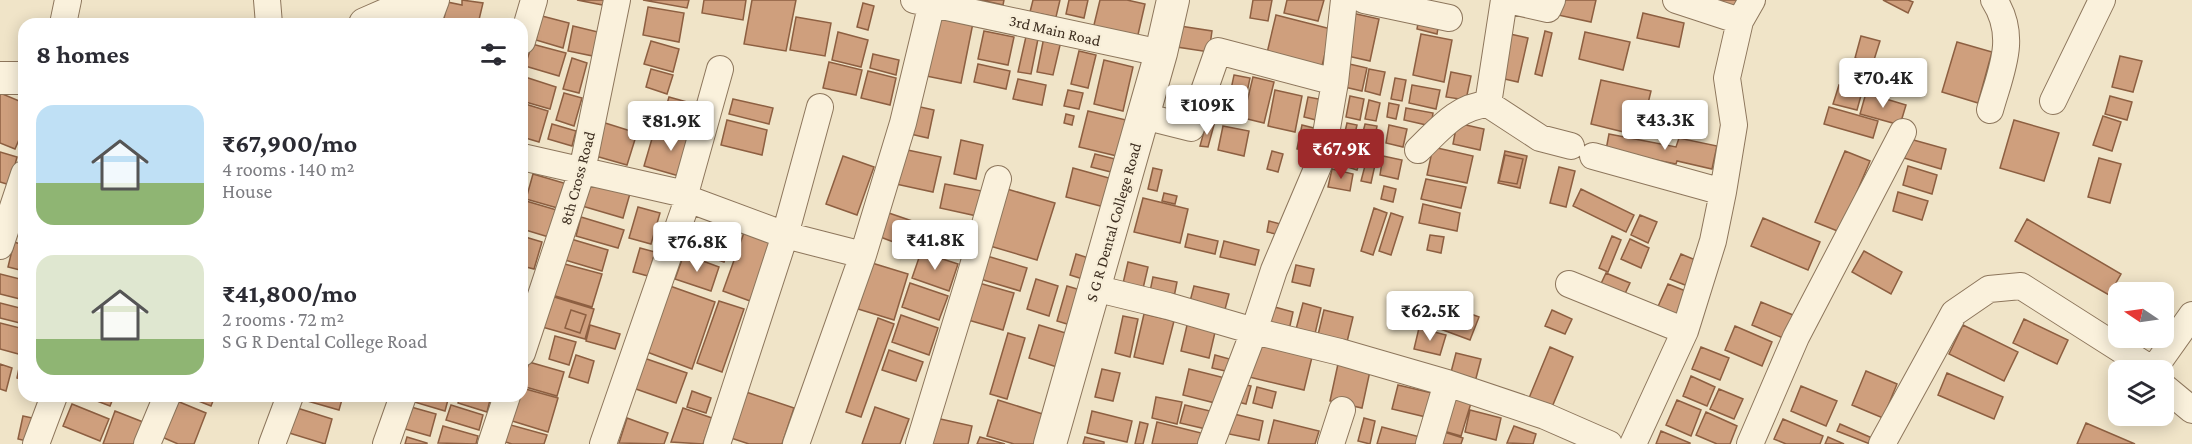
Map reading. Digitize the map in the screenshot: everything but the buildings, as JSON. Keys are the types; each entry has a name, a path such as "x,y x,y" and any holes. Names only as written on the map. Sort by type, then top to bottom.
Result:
{"street":[{"path":"64,18 68,0"},
{"path":"267,0 268,18"},
{"path":"379,18 420,0"},
{"path":"429,18 436,0"},
{"path":"528,20 534,0"},
{"name":"8th Cross Road","path":"528,334 582,171 617,0"},
{"name":"S G R Dental College Road","path":"1050,444 1161,53 1173,0"},
{"path":"1211,444 1254,331 1274,270 1322,157 1335,82 1344,0"},
{"path":"1364,0 1449,18"},
{"path":"1488,104 1506,0 1548,9 1552,0"},
{"path":"1633,444 1685,331 1713,241 1734,125 1726,78 1746,11 1676,0"},
{"path":"1990,110 2008,42 2003,14 1994,0"},
{"path":"2053,101 2102,0"},
{"path":"796,444 863,255 903,123 923,1"},
{"name":"3rd Main Road","path":"923,1 1016,10 1161,53"},
{"path":"1143,116 1191,128 1218,51 1335,82"},
{"path":"603,444 687,197 720,69"},
{"path":"0,78 18,78"},
{"path":"1418,150 1457,113 1473,105 1488,104 1540,138 1723,192"},
{"path":"717,444 785,235 820,107"},
{"path":"1750,444 1796,337 1903,132"},
{"path":"528,158 687,197 785,235 863,255"},
{"path":"919,444 998,179"},
{"path":"0,246 18,192"},
{"path":"1569,284 1685,331"},
{"path":"1882,444 1954,313 1989,289 2021,286 2137,360"},
{"path":"1094,288 1340,352 1447,383 1545,416 1609,444"},
{"path":"2160,360 2192,315"},
{"path":"1429,444 1447,383"},
{"path":"2174,395 2192,410"},
{"path":"36,444 52,402"},
{"path":"147,444 164,402"},
{"path":"272,444 288,402"},
{"path":"386,444 401,402"},
{"path":"491,444 505,402"},
{"path":"1331,444 1342,410"}]}
